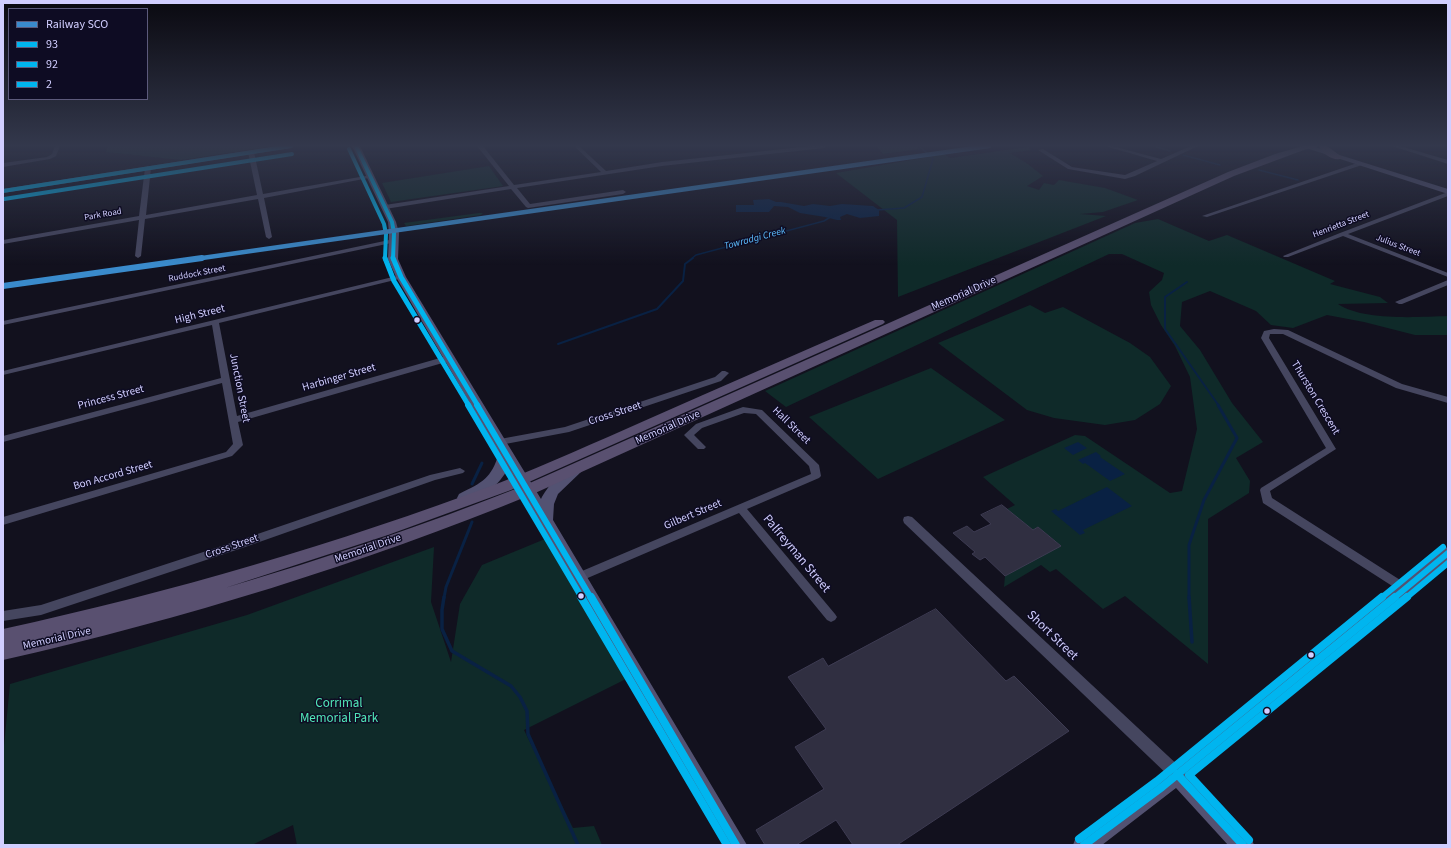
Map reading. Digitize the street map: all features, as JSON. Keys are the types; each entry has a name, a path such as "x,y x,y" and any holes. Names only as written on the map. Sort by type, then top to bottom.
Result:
{"main road":[{"path":"3,191 37,186"},
{"path":"375,186 393,224 393,259 401,277 736,845"},
{"name":"Memorial Drive","path":"3,652 119,625 273,580 401,538 525,485 1189,186"},
{"name":"Memorial Drive","path":"3,637 114,611 218,583 327,550 438,512 582,466 1205,186"},
{"path":"1425,186 1448,193"},
{"path":"438,512 478,491 496,478 501,470 503,448"},
{"path":"546,522 545,507 550,495 564,479 582,466"},
{"path":"1084,845 1162,787 1448,553"},
{"path":"1176,774 1243,845"}],"street":[{"path":"138,256 146,186"},
{"path":"258,186 269,237"},
{"name":"Park Road","path":"3,242 324,186"},
{"path":"385,207 523,186"},
{"path":"1205,216 1296,186"},
{"path":"514,187 528,206 623,192"},
{"name":"Henrietta Street","path":"1286,256 1448,193"},
{"name":"Julius Street","path":"1342,234 1448,275"},
{"name":"Ruddock Street","path":"3,322 394,241"},
{"name":"High Street","path":"3,373 401,277"},
{"path":"1399,302 1448,282"},
{"name":"Junction Street","path":"215,322 238,445 229,454"},
{"name":"Thurston Crescent","path":"1404,588 1267,500 1265,490 1331,449 1265,338 1267,333 1274,331 1285,332 1399,386 1448,400"},
{"name":"Harbinger Street","path":"234,420 450,358"},
{"name":"Cross Street","path":"503,448 566,430 718,379 725,373"},
{"name":"Princess Street","path":"3,440 226,379"},
{"name":"Hall Street","path":"701,447 689,435 699,426 743,410 759,412 814,465 816,476"},
{"name":"Bon Accord Street","path":"3,521 229,454"},
{"name":"Cross Street","path":"3,616 41,610 244,543 433,477 460,472"},
{"name":"Gilbert Street","path":"579,577 816,476"},
{"name":"Palfreyman Street","path":"740,508 830,617"},
{"name":"Short Street","path":"908,520 1176,774"}],"green space":[{"path":"383,186 503,186 391,202"},
{"path":"852,186 1028,186 1039,190 1042,186 1091,186 1105,188 1138,200 1103,212 1080,214 1106,216 898,297 897,220"},
{"path":"483,213 481,215 406,226 404,223"},
{"path":"1158,219 1209,241 1227,235 1335,281 1330,284 1380,297 1388,303 1338,304 1349,309 1376,316 1448,316 1448,335 1415,335 1364,322 1327,315 1293,328 1271,325 1256,311 1210,291 1182,302 1180,326 1200,350 1232,403 1263,442 1236,458 1250,481 1249,493 1208,519 1208,664 1125,596 1103,609 1056,569 1050,572 1041,565 1004,587 1005,576 1060,545 1038,527 1033,530 1007,509 1015,505 983,477 1075,435 1085,436 1170,493 1182,491 1197,429 1190,377 1175,346 1161,325 1151,305 1149,292 1162,280 1164,273 1122,254 1109,254 786,407 765,391 1135,223"},
{"path":"1030,305 1045,313 1063,307 1130,343 1150,357 1171,386 1160,404 1135,420 1105,425 1054,418 1027,410 938,343"},
{"path":"931,368 1005,420 878,479 809,417"},
{"name":"Corrimal Memorial Park","path":"545,539 626,679 524,730 573,828 594,826 602,845 297,845 293,825 252,845 3,845 3,756 10,684 247,615 434,547 431,602 451,662 460,604 482,565"}],"water":[{"path":"769,199 776,202 804,206 813,204 830,206 842,204 873,206 879,210 879,216 860,218 847,214 840,217 841,220 837,220 800,213 788,207 774,206 769,212 736,212 736,205 754,205 753,200"},
{"path":"1078,442 1087,448 1073,455 1064,448"},
{"path":"1096,452 1101,456 1100,457 1125,474 1110,481 1085,463 1083,464 1078,460"},
{"path":"1107,487 1132,506 1083,530 1085,533 1080,535 1051,511 1056,509 1058,511"}],"building":[{"path":"1002,505 1033,530 1038,527 1061,546 1005,576 985,557 980,560 972,554 975,552 953,533 967,526 974,532 991,524 981,515"},
{"path":"936,609 1006,681 1014,676 1069,731 897,845 853,845 836,820 796,845 765,845 756,830 824,789 795,747 826,729 788,677 823,658 828,666"}],"waterway":[{"name":"Towradgi Creek","path":"877,210 904,208 922,197 925,186"},
{"name":"Towradgi Creek","path":"691,259 696,255 824,221 832,216"},
{"name":"Towradgi Creek","path":"558,344 657,309 683,281 685,264 693,258"},
{"path":"1187,282 1165,297 1165,329 1219,406"},
{"path":"1189,597 1189,545 1204,500 1237,438 1218,405"},
{"path":"472,484 482,463"},
{"path":"444,598 446,587 472,522"},
{"path":"444,597 442,629 452,651 511,686 520,697 527,711 528,734 578,845"},
{"path":"1189,597 1192,642"}],"rail line":[{"name":"SCO","path":"3,286 710,186"}],"transit line":[{"name":"93","path":"3,191 38,186"},
{"name":"92","path":"4,199 90,186"},
{"name":"92","path":"366,186 384,224 386,234 385,260 394,281 515,483 727,845"},
{"name":"93","path":"375,186 392,222 394,233 393,259 401,277 522,479 736,845"},
{"name":"2","path":"1079,839 1157,781 1443,547"},
{"name":"93","path":"1084,845 1162,787 1448,553"},
{"name":"92","path":"1249,840 1189,775 1448,563"},
{"name":"93","path":"1177,774 1243,845"}]}
